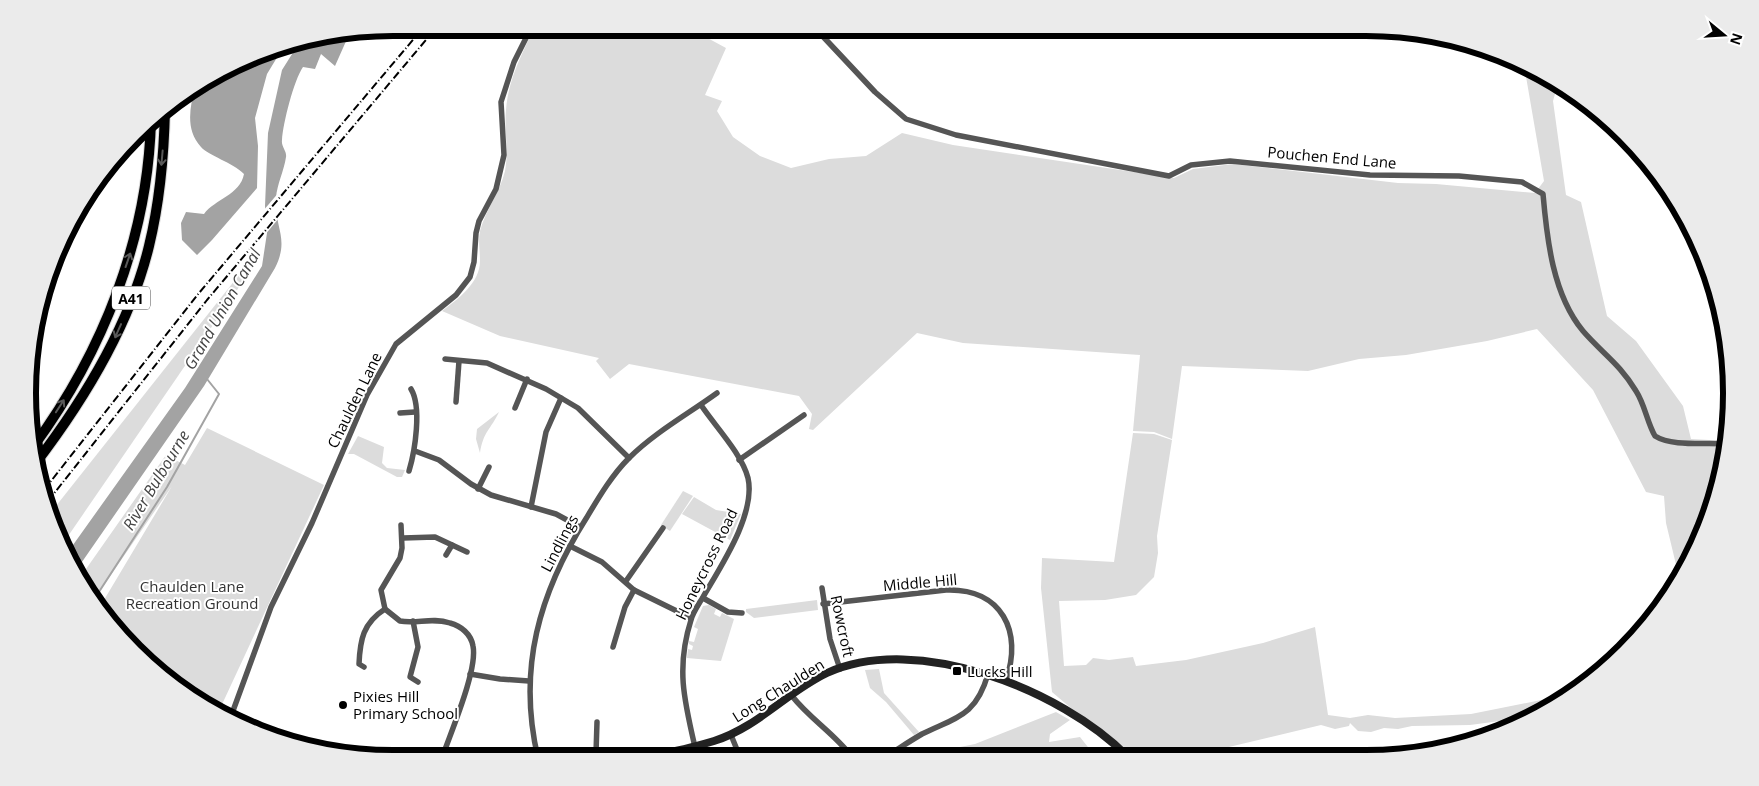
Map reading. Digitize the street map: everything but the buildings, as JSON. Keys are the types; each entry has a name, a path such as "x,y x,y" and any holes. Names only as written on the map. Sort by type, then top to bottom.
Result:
{"highway":[{"name":"A41","path":"42,455 99,369 116,335 137,284 149,246 157,203 164,120"},
{"name":"A41","path":"39,438 82,370 116,297 131,253 141,212 150,132"}],"street":[{"name":"Chaulden Lane","path":"232,712 271,607 312,523 367,395 396,344 456,295 470,277 474,262 476,233 479,221 496,189 504,155 501,102 514,62 527,36"},
{"name":"Pouchen End Lane","path":"822,36 875,92 906,119 956,135 1169,176 1192,165 1230,161 1370,175 1459,176 1522,182 1543,194 1550,250 1564,299 1572,317 1584,332 1620,366 1638,393 1655,436 1662,440 1687,444 1719,444"},
{"path":"445,359 487,363 527,379 578,408 629,458"},
{"path":"456,402 459,361"},
{"path":"515,408 527,379"},
{"path":"410,472 415,451 414,395 411,389"},
{"name":"Lindlings","path":"538,750 532,729 529,681 534,645 540,615 570,546 605,488 629,458 717,393"},
{"path":"531,507 546,432 561,398"},
{"name":"Honeycross Road","path":"695,747 683,692 681,675 683,650 691,618 740,527 748,504 748,479 739,460 701,405"},
{"path":"400,413 415,412"},
{"path":"739,460 804,415"},
{"path":"415,451 439,460 478,489 502,500 556,514 580,527"},
{"path":"478,489 489,467"},
{"path":"401,525 400,558 381,590 385,610 400,621 428,618 438,620 464,631 474,648 470,674 445,750"},
{"path":"626,581 663,528"},
{"path":"402,538 436,537 467,552"},
{"path":"446,555 452,545"},
{"path":"570,546 602,562 626,581 634,590 691,618"},
{"name":"Rowcroft","path":"822,588 830,639 840,669"},
{"path":"613,647 625,607 634,590"},
{"name":"Middle Hill","path":"823,604 946,590 976,594 1000,612 1011,633 1013,654 1006,680"},
{"path":"703,598 728,612 742,613"},
{"path":"364,667 359,664 360,643 365,628 385,610"},
{"path":"413,621 418,647 410,677 418,682"},
{"name":"Long Chaulden","path":"679,750 695,747 730,735 763,718 819,678 840,669 862,663 899,661 944,664 1006,680 1053,702 1095,727 1120,750"},
{"path":"470,674 529,681"},
{"path":"897,750 923,734 965,714 981,695 988,674"},
{"path":"792,696 806,714 847,750"},
{"path":"596,750 597,722"},
{"path":"730,735 737,750"}],"green space":[{"path":"530,36 704,36 726,48 705,95 722,101 717,111 733,137 760,156 791,168 829,159 866,156 902,133 953,145 1174,178 1193,169 1233,164 1398,183 1436,184 1535,193 1544,181 1526,74 1556,91 1553,101 1566,195 1581,202 1607,316 1636,341 1683,406 1691,439 1720,441 1711,485 1696,530 1677,568 1666,523 1664,496 1646,492 1593,390 1537,329 1487,341 1406,355 1359,359 1308,371 1182,366 1172,439 1154,432 1133,431 1140,355 963,343 917,333 813,430 809,429 812,414 799,396 629,364 610,379 596,361 599,358 500,336 442,311 467,290 479,269 480,231 505,171 507,156 507,99 516,68"},
{"path":"258,251 248,274 67,538 55,507"},
{"path":"499,412 485,435 480,453 476,439 477,429"},
{"name":"Chaulden Lane Recreation Ground","path":"207,428 324,485 221,706 195,690 158,661 125,628 103,601 172,486 98,594 84,571 166,455 185,465"},
{"path":"1133,433 1154,434 1172,440 1157,536 1158,553 1154,577 1136,595 1105,600 1059,601 1064,666 1086,665 1093,658 1109,660 1133,657 1136,666 1186,660 1263,643 1315,627 1328,715 1350,718 1368,715 1395,718 1471,714 1550,698 1510,720 1470,725 1412,726 1398,729 1384,728 1371,732 1358,731 1350,723 1349,726 1335,729 1321,725 1216,750 1126,750 1106,732 1072,709 1052,692 1041,588 1042,558 1114,562"},
{"path":"358,436 384,447 382,463 387,468 405,470 402,477 397,477 354,454 348,454"},
{"path":"683,491 693,496 670,531 661,525"},
{"path":"694,497 716,510 741,514 730,540 682,514"},
{"path":"817,600 818,610 754,618 746,612 746,609"},
{"path":"709,605 716,609 714,614 720,617 722,613 734,619 721,661 687,658 688,649 692,650 693,646 689,644 689,641 694,642 698,629 694,627 703,606"},
{"path":"879,669 884,693 919,732 914,735 886,702 870,688 865,670"},
{"path":"1056,712 1070,720 1050,734 1049,742 1080,737 1090,750 955,750"}],"shaded area":[{"path":"347,39 335,66 321,54 315,69 303,67 293,91 282,140 286,157 276,198 281,249 275,268 204,386 80,564 71,547 185,388 262,266 267,233 265,206 268,133 282,70 295,50"},
{"path":"279,55 267,74 255,118 258,146 257,188 197,255 182,240 181,223 186,212 204,214 214,204 238,187 244,174 201,147 196,140 191,126 192,102 195,96 235,73"}],"pier":[{"path":"280,191 279,218 264,236 263,211"}],"waterway":[{"name":"River Bulbourne","path":"98,594 167,487 219,394 207,379"}],"railway":[{"path":"48,485 199,293 416,36"},
{"path":"52,497 207,300 429,36"}],"place":[{"name":"Lucks Hill","path":"957,671"},
{"name":"Pixies Hill Primary School","path":"343,705"}],"water label":[{"name":"Grand Union Canal","path":"222,309"}]}
